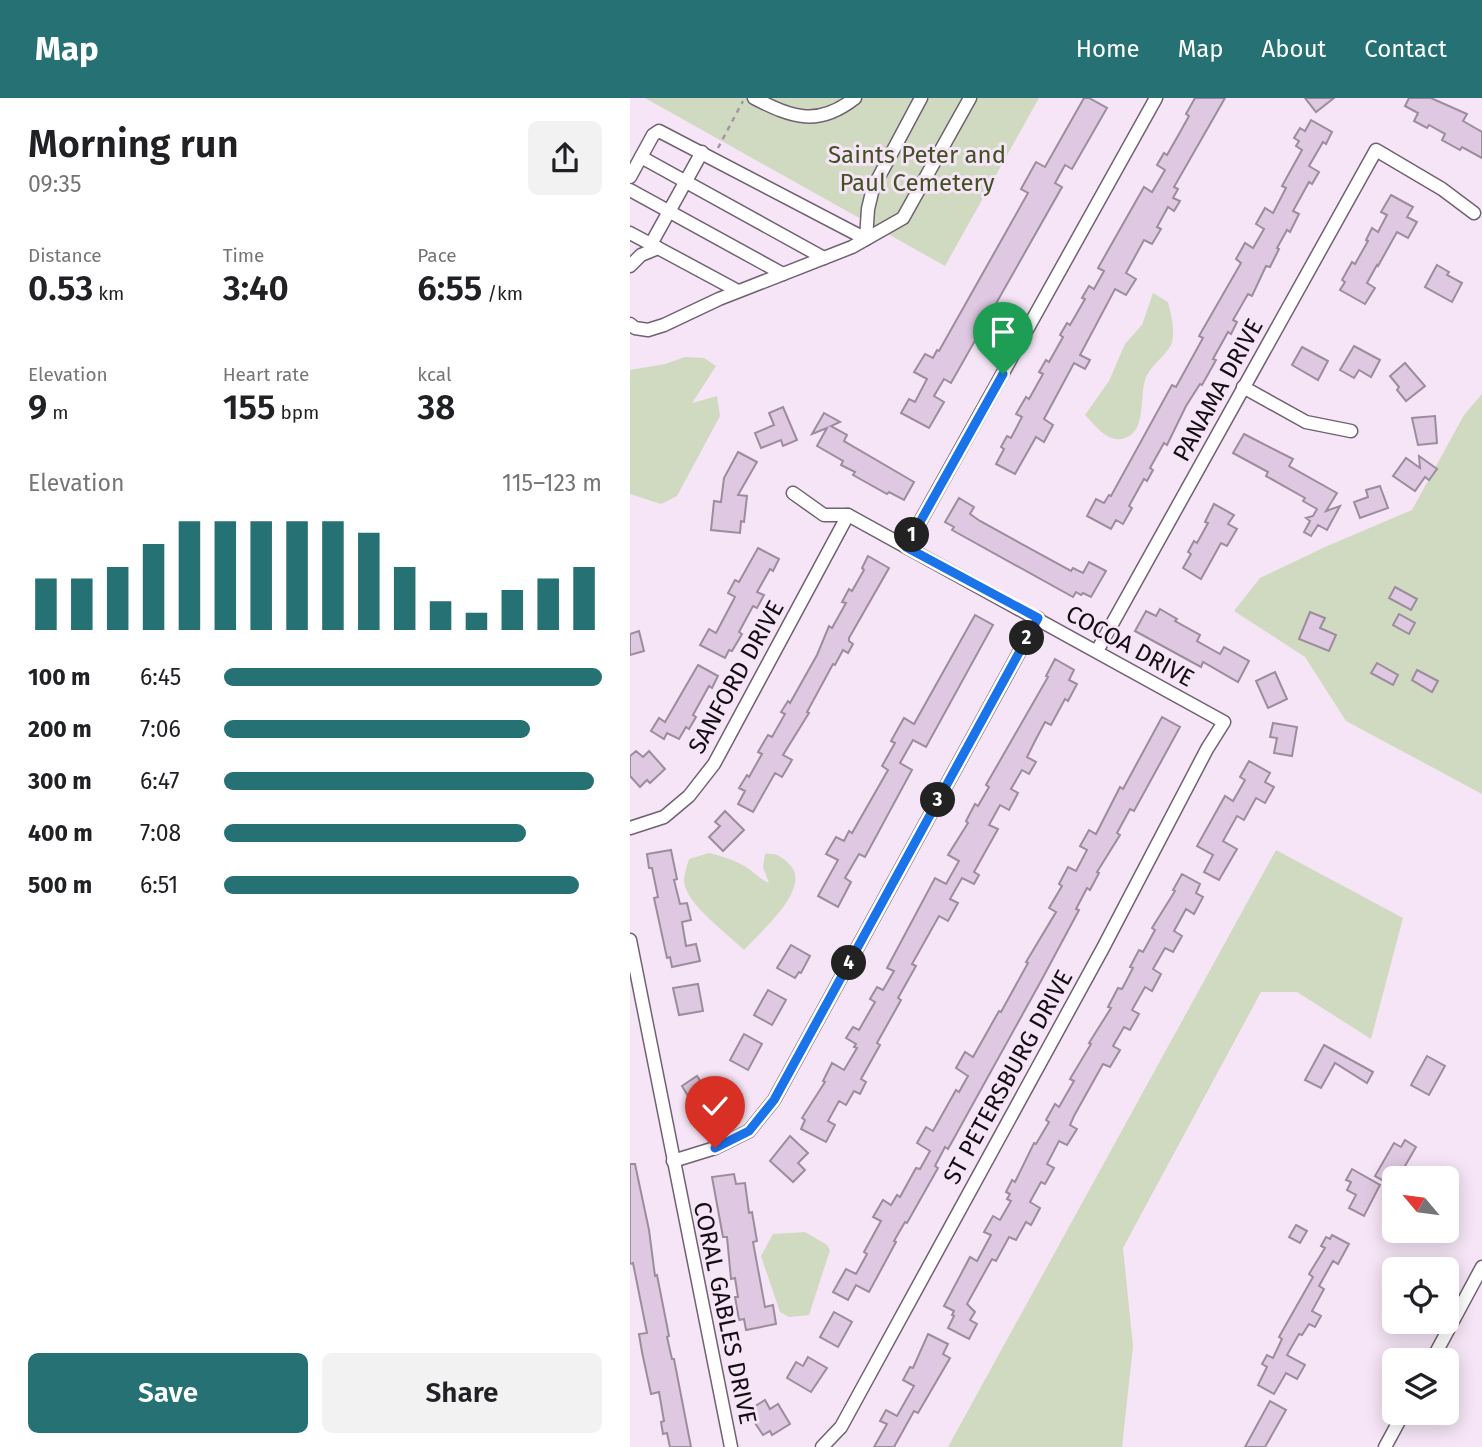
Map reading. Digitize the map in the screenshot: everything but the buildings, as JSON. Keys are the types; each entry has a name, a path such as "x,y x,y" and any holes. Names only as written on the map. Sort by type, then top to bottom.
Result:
{"street":[{"path":"754,98 785,114 815,118 840,110 855,98"},
{"path":"866,239 873,188 921,98"},
{"path":"630,324 635,328 648,330 824,258 903,218 970,98"},
{"path":"906,547 1156,98"},
{"path":"630,177 653,135 659,131 866,239"},
{"name":"PANAMA DRIVE","path":"1097,651 1376,150 1442,189 1474,213"},
{"path":"630,266 654,246 686,181 707,155"},
{"path":"641,157 824,258"},
{"path":"630,190 783,274"},
{"path":"630,233 738,291"},
{"path":"1243,387 1306,422 1351,431"},
{"name":"COCOA DRIVE","path":"793,493 824,515 848,515 1224,722"},
{"name":"SANFORD DRIVE","path":"630,828 664,817 689,796 714,764 848,515"},
{"path":"673,1161 715,1148 749,1131 774,1100 1038,618"},
{"name":"ST PETERSBURG DRIVE","path":"822,1447 841,1427 1224,722"},
{"name":"CORAL GABLES DRIVE","path":"630,940 634,973 731,1447"},
{"path":"1438,1348 1482,1267"},
{"path":"1385,1447 1397,1425"}],"path":[{"path":"707,155 744,98"}],"green space":[{"name":"Saints Peter and Paul Cemetery","path":"645,98 1039,98 945,266"},
{"path":"1153,293 1168,302 1173,324 1171,345 1152,367 1144,382 1137,428 1125,438 1113,438 1103,433 1085,415 1109,381 1125,344 1142,325"},
{"path":"685,357 704,358 716,366 692,403 717,396 720,416 677,496 661,504 630,494 630,370 665,364"},
{"path":"1482,394 1482,794 1346,721 1305,657 1234,611 1260,578 1412,510 1464,415"},
{"path":"1276,850 1403,918 1371,1039 1297,992 1261,992 1123,1248 1133,1346 1122,1447 948,1447"},
{"path":"709,853 749,869 769,883 763,867 765,854 781,857 795,874 795,885 782,909 744,950 700,909 687,891 684,879 689,859"},
{"path":"805,1232 827,1245 830,1250 809,1315 789,1317 780,1312 761,1256 773,1234"}],"route":[{"path":"715,1148 749,1131 774,1100 1038,618 906,547 1003,374"}]}
